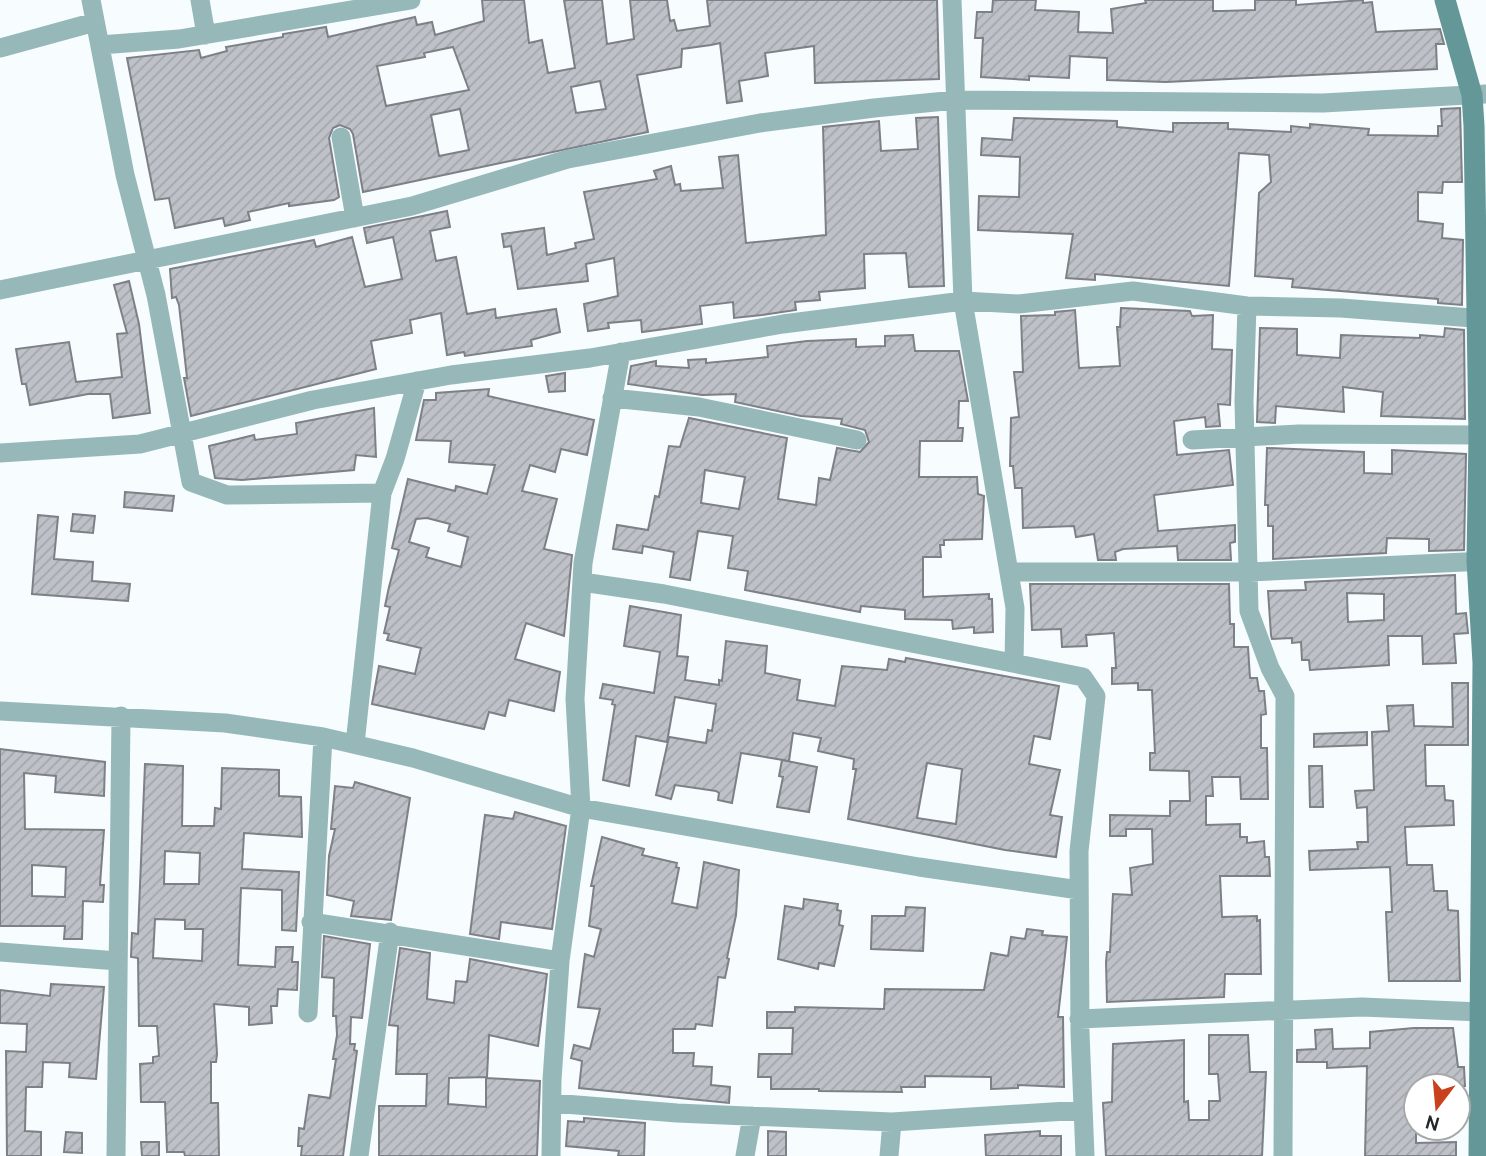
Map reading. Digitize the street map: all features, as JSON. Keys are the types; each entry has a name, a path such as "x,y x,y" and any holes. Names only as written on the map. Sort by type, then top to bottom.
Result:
{"main road":[{"path":"1445,0 1479,94 1481,561 1485,663 1485,915 1479,1156"}],"street":[{"path":"91,0 125,175 147,259 191,482 201,488 228,495 382,493"},
{"path":"200,0 206,34"},
{"path":"952,0 963,301 1015,608 1014,663"},
{"path":"100,45 206,34 399,2"},
{"path":"0,48 95,22"},
{"path":"0,290 412,206 568,159 760,123 956,100 1323,103 1479,94"},
{"path":"341,138 355,218"},
{"path":"0,453 140,444 313,400 417,381 621,352 783,324 963,301 1019,304 1133,291 1247,306 1342,308 1482,319"},
{"path":"1247,306 1245,437 1249,611 1270,668 1285,696 1283,1156"},
{"path":"551,1156 560,961 581,808 575,699 582,582 621,352"},
{"path":"355,744 382,493 395,459 417,381"},
{"path":"612,398 699,407 857,440"},
{"path":"1192,440 1299,433 1481,444"},
{"path":"1009,572 1249,572 1481,561"},
{"path":"582,582 664,594 1083,677 1096,696 1079,851 1079,1019 1085,1156"},
{"path":"0,711 225,723 323,737 413,758 581,808 919,867 1079,890"},
{"path":"116,1156 121,716"},
{"path":"308,1013 323,737"},
{"path":"311,922 390,932 560,961"},
{"path":"359,1156 390,932"},
{"path":"0,952 118,961"},
{"path":"1079,1019 1362,1007 1481,1012"},
{"path":"552,1103 892,1122 1083,1110"},
{"path":"745,1156 752,1116"},
{"path":"889,1156 892,1122"}],"building":[{"path":"482,0 524,0 529,43 542,40 548,73 575,68 564,0 602,0 607,44 634,39 630,0 667,0 670,21 674,20 677,31 710,26 707,0 937,0 939,79 815,83 814,46 765,53 768,76 739,81 742,101 727,103 720,43 682,49 681,67 637,75 648,132 363,192 353,134 350,129 340,125 333,128 329,138 339,197 334,200 289,206 289,203 248,212 250,220 225,226 223,218 175,228 169,198 155,200 127,58 199,50 201,58 227,51 226,47 283,37 283,34 326,27 328,37 415,17 417,25 432,22 435,35 484,21","holes":["453,47 469,90 386,106 377,66 425,57 424,53","600,81 606,109 576,113 571,87","460,109 469,150 439,156 431,115"]},
{"path":"993,0 1036,0 1035,10 1079,12 1078,32 1113,33 1111,9 1146,3 1145,0 1213,0 1213,11 1222,11 1255,10 1255,0 1296,0 1296,5 1363,0 1363,3 1372,2 1376,32 1440,29 1444,44 1436,44 1437,69 1166,82 1107,80 1107,58 1070,56 1069,78 1029,76 1029,80 981,77 983,38 975,38 977,12 992,12"},
{"path":"1460,108 1462,182 1443,182 1442,193 1418,192 1418,221 1443,224 1442,238 1463,240 1462,305 1438,303 1438,299 1292,287 1293,279 1255,276 1259,193 1271,182 1269,155 1239,153 1229,286 1095,274 1095,280 1066,278 1073,234 978,230 979,196 1019,197 1020,157 981,155 982,138 1012,140 1014,118 1117,121 1117,127 1173,132 1173,123 1228,123 1228,129 1291,132 1291,126 1310,128 1310,124 1369,129 1368,135 1438,136 1438,126 1442,126 1441,109"},
{"path":"938,117 944,286 909,287 906,253 864,254 865,288 819,292 820,300 795,302 796,310 762,315 734,318 733,302 700,306 702,324 642,332 641,320 608,323 609,328 588,331 584,304 618,296 614,258 586,264 588,281 518,289 511,246 504,247 502,234 544,228 547,255 576,248 575,243 594,239 584,192 657,179 654,171 671,166 675,185 680,184 681,191 723,188 719,157 738,155 746,243 826,235 823,127 879,121 881,151 918,149 916,118"},
{"path":"447,211 450,227 430,231 436,261 456,257 467,314 495,309 496,318 556,309 560,332 531,340 532,346 465,356 464,352 447,355 441,313 410,320 412,333 371,341 376,369 191,416 184,378 187,378 179,305 176,297 172,298 170,269 314,240 316,247 352,237 365,287 402,279 393,237 367,243 364,228"},
{"path":"129,281 139,324 150,413 113,418 110,394 88,394 30,405 26,384 22,384 16,349 69,342 76,382 122,377 117,334 127,333 114,285"},
{"path":"1121,308 1190,311 1192,316 1213,315 1212,349 1232,350 1230,405 1218,404 1220,426 1206,427 1205,417 1174,421 1177,455 1229,450 1233,485 1154,495 1158,531 1235,525 1235,542 1230,543 1231,560 1178,560 1177,546 1123,549 1115,552 1116,560 1098,560 1094,534 1076,537 1074,526 1023,528 1022,488 1015,488 1013,466 1010,466 1011,418 1019,417 1014,372 1023,372 1021,316 1055,315 1055,312 1075,310 1079,368 1120,366 1117,327 1120,327"},
{"path":"1260,328 1297,329 1297,355 1340,358 1341,335 1420,338 1420,335 1444,337 1445,328 1464,330 1465,419 1381,416 1383,392 1343,387 1344,412 1276,406 1275,423 1257,422"},
{"path":"913,335 915,351 959,351 968,401 959,401 958,428 963,428 962,441 920,441 919,477 977,477 978,494 984,496 982,539 944,540 944,545 940,545 941,557 923,557 923,597 989,594 989,599 992,599 993,632 974,633 974,627 953,629 952,620 905,619 905,610 861,606 860,612 745,590 748,571 728,568 733,536 698,531 690,580 670,577 674,552 643,546 642,553 613,549 617,525 648,530 655,496 659,497 669,446 680,447 689,418 787,438 778,499 816,505 819,478 830,480 837,448 860,452 869,442 865,430 841,424 842,419 801,416 735,402 736,394 702,395 628,384 631,366 656,361 656,366 689,368 688,360 706,359 706,363 768,357 767,346 807,341 856,339 856,347 885,346 885,336","holes":["705,470 745,477 739,509 701,503"]},
{"path":"565,373 565,391 549,392 546,376"},
{"path":"489,389 488,396 594,420 587,455 561,449 555,472 530,465 522,491 557,499 544,549 572,555 564,636 526,623 515,659 560,672 554,711 509,700 505,716 489,712 484,729 372,704 379,666 415,674 421,648 387,640 389,634 384,633 390,607 385,606 399,550 392,548 408,479 455,491 456,486 487,494 495,465 449,462 451,441 416,440 424,400 436,400 436,393","holes":["427,518 450,524 448,531 468,537 461,567 426,557 429,548 409,542 416,519"]},
{"path":"374,408 376,457 356,455 354,470 242,480 215,478 209,446 254,435 255,440 297,434 296,423"},
{"path":"1267,448 1364,452 1364,473 1392,474 1392,450 1466,454 1464,550 1429,551 1429,539 1387,538 1386,553 1273,559 1273,526 1268,526 1268,505 1265,505"},
{"path":"125,492 174,496 172,511 124,507"},
{"path":"73,514 95,516 93,533 71,531"},
{"path":"38,515 58,517 54,559 93,562 92,581 130,584 128,601 32,594"},
{"path":"1455,575 1456,614 1466,613 1468,633 1454,634 1456,663 1423,664 1422,636 1388,636 1389,665 1310,670 1309,660 1302,660 1301,642 1292,643 1292,638 1272,639 1268,591 1306,590 1305,582","holes":["1347,593 1384,594 1384,620 1348,622"]},
{"path":"1030,584 1229,584 1230,624 1234,624 1234,647 1248,647 1250,678 1257,678 1259,691 1264,691 1266,714 1261,715 1261,748 1267,748 1268,799 1241,799 1240,777 1212,777 1213,796 1206,796 1206,825 1240,824 1240,837 1247,837 1247,843 1264,841 1265,857 1269,857 1270,876 1220,876 1222,917 1257,916 1257,921 1260,920 1261,974 1225,974 1224,997 1107,1002 1106,962 1107,952 1110,952 1113,894 1132,895 1130,868 1153,864 1152,829 1126,829 1126,836 1110,836 1110,815 1170,816 1170,801 1190,801 1189,771 1150,770 1150,753 1155,753 1152,690 1138,690 1138,683 1112,684 1112,668 1116,668 1114,633 1086,635 1087,646 1062,647 1061,629 1032,630"},
{"path":"630,606 681,615 677,656 688,657 685,680 719,685 719,680 722,681 726,641 767,646 765,673 800,680 797,700 835,706 842,666 887,670 889,659 905,662 906,658 1059,686 1050,739 1034,736 1029,764 1060,770 1050,815 1062,817 1056,857 1005,850 848,819 856,769 853,769 854,759 818,751 821,738 793,733 789,761 741,753 732,803 718,800 719,793 716,791 675,785 671,799 656,795 669,737 706,743 708,730 712,731 716,704 675,697 667,742 636,736 629,786 603,780 615,705 612,704 613,700 600,698 603,684 654,693 660,652 624,646","holes":["927,763 962,769 956,824 917,818"]},
{"path":"1452,683 1468,683 1468,745 1425,745 1426,786 1444,786 1445,800 1453,801 1454,825 1405,827 1407,865 1432,865 1434,891 1447,891 1448,910 1458,911 1460,981 1389,981 1386,912 1392,912 1390,867 1310,870 1309,851 1358,849 1357,842 1368,842 1367,807 1357,808 1355,791 1374,790 1372,732 1389,731 1387,706 1413,705 1414,726 1453,727"},
{"path":"1367,732 1367,745 1314,747 1314,734"},
{"path":"0,749 105,762 104,796 55,792 56,776 24,773 25,829 104,830 100,885 104,885 103,902 83,901 82,939 64,939 65,926 0,926","holes":["32,865 66,867 65,897 32,896"]},
{"path":"782,760 817,767 809,812 777,807 783,777 779,776"},
{"path":"145,764 183,766 182,826 214,826 215,808 221,809 222,768 279,770 279,796 301,797 302,837 244,833 242,869 299,872 296,931 282,930 282,890 241,888 238,965 275,967 276,947 293,947 292,962 298,962 297,990 278,989 277,1006 271,1006 272,1023 249,1025 249,1007 214,1004 217,1054 216,1062 211,1062 211,1103 218,1103 219,1156 185,1156 184,1152 167,1152 165,1102 141,1102 140,1064 153,1063 153,1057 159,1056 157,1026 139,1026 138,958 131,957 132,933 138,934","holes":["165,851 200,853 199,884 164,884","155,919 185,920 185,929 203,929 202,961 153,958"]},
{"path":"1309,766 1322,766 1323,807 1310,807"},
{"path":"355,782 410,798 391,920 351,916 354,901 327,895 329,856 335,829 331,829 335,786 353,788"},
{"path":"515,812 566,826 552,929 501,922 499,939 470,934 485,815 513,819"},
{"path":"602,837 644,849 642,855 677,863 676,867 679,868 672,903 697,908 704,862 739,870 729,959 725,978 718,977 712,1026 696,1024 695,1029 673,1029 673,1053 694,1053 693,1066 712,1067 711,1085 730,1087 729,1103 579,1088 582,1061 571,1058 574,1045 590,1049 600,1009 578,1007 585,954 594,957 601,929 589,926 594,886 591,886"},
{"path":"804,899 838,904 837,910 841,911 839,925 843,926 834,966 819,963 818,969 778,959 785,906 803,909"},
{"path":"906,907 925,908 923,951 871,949 872,916 905,916"},
{"path":"1027,929 1043,931 1042,935 1067,937 1058,1017 1063,1017 1064,1087 1018,1085 1018,1088 991,1089 991,1077 925,1076 925,1087 901,1087 902,1092 819,1091 771,1089 771,1077 758,1077 759,1054 792,1054 793,1028 767,1028 767,1012 795,1012 795,1007 884,1009 885,989 984,990 991,953 1008,956 1011,937 1025,939"},
{"path":"324,936 370,944 362,1018 351,1017 350,1044 355,1044 354,1050 357,1051 343,1156 301,1156 302,1146 298,1146 299,1128 304,1129 309,1095 330,1098 336,1059 333,1059 337,1035 336,1016 333,1016 334,978 322,977"},
{"path":"400,948 430,953 427,999 454,1003 456,981 467,982 470,959 547,974 538,1046 489,1035 487,1077 449,1078 448,1104 486,1107 486,1078 540,1081 537,1156 379,1156 379,1106 426,1106 427,1074 396,1074 398,1026 389,1025"},
{"path":"51,984 104,987 96,1079 69,1077 70,1063 43,1062 42,1087 26,1087 25,1131 41,1132 41,1156 7,1156 6,1051 26,1052 27,1024 0,1023 0,990 50,996"},
{"path":"1453,1028 1458,1067 1464,1067 1464,1072 1402,1072 1402,1142 1456,1142 1456,1156 1365,1156 1367,1066 1327,1068 1327,1062 1297,1062 1297,1050 1316,1049 1315,1030 1332,1029 1333,1049 1370,1048 1370,1032"},
{"path":"1209,1035 1248,1035 1250,1072 1266,1072 1262,1156 1106,1156 1103,1103 1112,1102 1113,1044 1184,1040 1184,1102 1188,1101 1189,1120 1209,1120 1209,1101 1220,1101 1218,1074 1209,1074"},
{"path":"584,1118 645,1123 644,1156 618,1156 619,1151 566,1146 568,1121 584,1122"},
{"path":"768,1131 786,1132 786,1156 768,1156"},
{"path":"1040,1131 1040,1136 1061,1136 1061,1156 986,1156 985,1135"},
{"path":"66,1132 82,1133 82,1153 64,1152"},
{"path":"141,1142 159,1142 159,1156 142,1156"}]}
